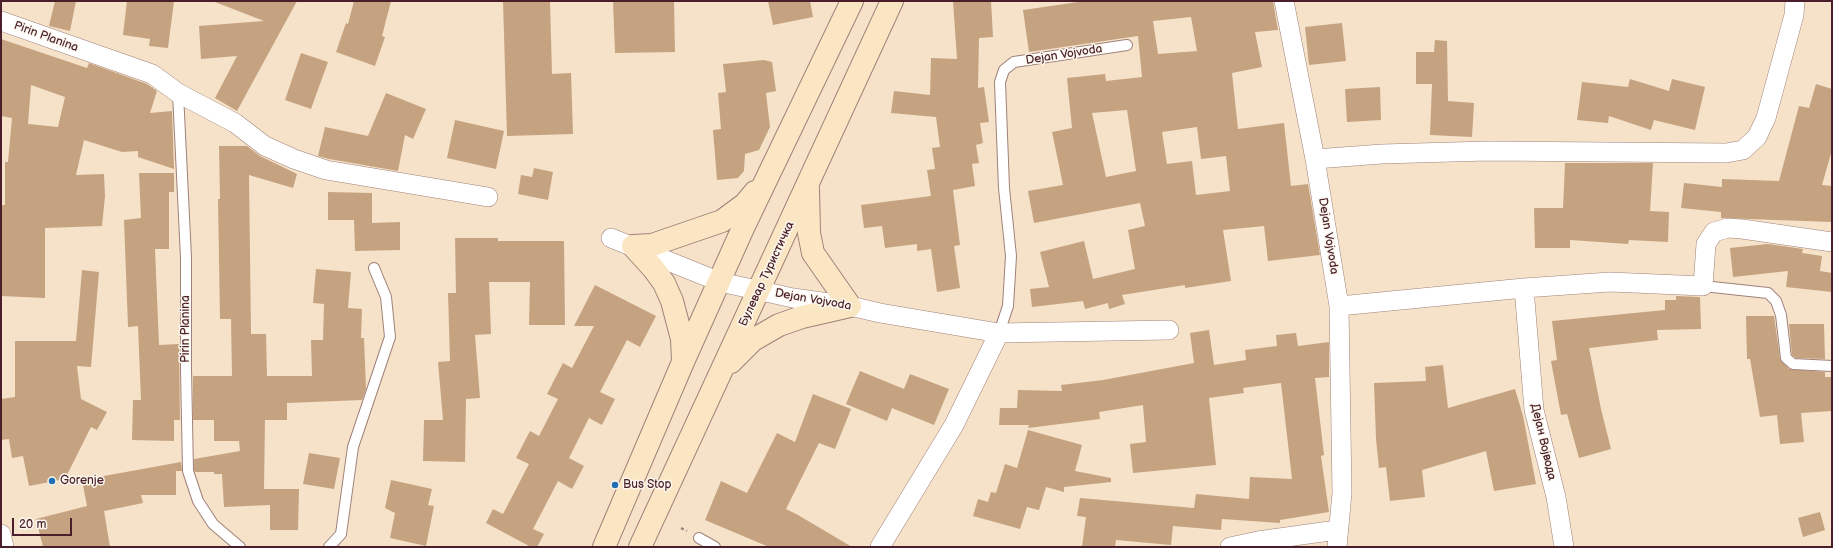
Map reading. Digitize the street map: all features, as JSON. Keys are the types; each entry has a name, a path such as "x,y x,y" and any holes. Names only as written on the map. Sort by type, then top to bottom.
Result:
{"main road":[{"path":"604,547 683,362 772,169 852,1"},
{"name":"Булевар Туристичка","path":"640,547 892,1"},
{"path":"633,246 652,245 722,221 745,204 772,169"},
{"path":"720,373 753,340 779,325 802,317 850,306 813,253 809,233 808,185"},
{"path":"633,246 653,268 664,283 672,301 682,339 683,362"}],"street":[{"name":"Dejan Vojvoda","path":"1284,1 1315,159 1339,306 1342,493 1337,539"},
{"path":"1315,159 1382,154 1488,151 1726,153 1743,150 1757,137 1766,118 1794,15 1795,1"},
{"name":"Pirin Planina","path":"1,21 152,74 178,93 235,123 265,146 294,159 326,170 488,197"},
{"path":"1339,306 1524,288 1610,282 1703,286 1706,244 1714,232 1728,228 1832,242"},
{"name":"Dejan Vojvoda","path":"611,238 720,282 793,298 850,306 880,313 999,333 1169,330"},
{"name":"Дејан Војвода","path":"1524,288 1534,410 1556,496 1564,547"},
{"name":"Dejan Vojvoda","path":"880,547 954,425 999,333"},
{"path":"1,534 4,547"},
{"path":"1230,547 1258,541 1337,539"}],"lane":[{"name":"Dejan Vojvoda","path":"999,333 1008,306 1011,256 1004,188 1000,82 1004,70 1014,62 1127,45"},
{"name":"Pirin Planina","path":"178,93 186,258 188,471 198,500 213,524 240,547"},
{"path":"329,547 341,534 353,447 390,337 386,297 374,268"},
{"path":"1703,286 1768,292 1776,301 1781,315 1786,358 1793,364 1832,366"},
{"path":"699,538 715,547"}],"building":[{"path":"55,1 76,1 70,31 49,26"},
{"path":"127,1 174,1 168,48 149,46 150,39 123,35"},
{"path":"215,1 297,1 237,111 215,98 237,56 201,59 199,26 264,21"},
{"path":"354,1 391,1 382,36 385,37 375,66 336,52 346,23 348,24"},
{"path":"503,1 550,1 552,74 571,73 573,134 507,136"},
{"path":"613,1 674,1 675,52 615,53"},
{"path":"768,1 810,1 813,17 773,25"},
{"path":"953,1 991,1 993,37 979,38 978,88 984,87 989,122 980,123 983,143 976,145 979,163 972,164 975,186 953,190 960,245 954,246 960,288 937,292 931,249 917,251 917,244 885,248 882,226 864,228 861,205 931,196 927,170 935,169 932,148 940,147 936,117 891,113 894,91 930,95 931,58 957,59"},
{"path":"1085,1 1273,1 1278,30 1255,32 1262,67 1232,73 1238,129 1284,123 1291,186 1308,184 1320,255 1268,261 1264,226 1223,230 1231,281 1185,288 1185,285 1122,295 1125,304 1109,309 1108,303 1085,309 1083,301 1032,307 1030,289 1049,287 1040,252 1084,241 1093,279 1135,269 1128,230 1145,226 1140,203 1034,223 1028,191 1063,185 1052,132 1072,128 1067,78 1105,74 1106,81 1142,77 1138,36 1029,52 1023,10","holes":["1191,17 1197,51 1158,54 1153,21","1127,110 1136,171 1106,177 1092,113","1197,127 1201,159 1226,156 1230,191 1196,195 1192,161 1167,164 1162,132"]},
{"path":"1342,23 1346,61 1309,65 1305,27"},
{"path":"1,39 87,68 89,63 147,84 157,91 150,113 172,111 174,169 138,157 138,151 122,152 84,140 76,175 104,174 105,196 102,226 45,228 45,298 1,296 1,205 5,205 5,162 8,162 12,118 1,116","holes":["31,85 65,97 58,127 28,124"]},
{"path":"1435,40 1447,41 1448,101 1474,103 1472,137 1430,135 1432,84 1416,84 1416,52 1434,52"},
{"path":"301,53 328,62 311,109 285,100"},
{"path":"764,60 772,62 776,91 766,93 770,127 759,150 745,154 744,171 738,178 717,180 713,130 721,129 718,93 726,92 723,64"},
{"path":"1630,79 1669,91 1672,79 1705,87 1695,130 1654,120 1651,130 1609,116 1608,123 1577,120 1582,82 1628,87"},
{"path":"1816,84 1832,89 1832,150 1822,185 1832,186 1832,222 1721,218 1721,212 1681,208 1684,183 1722,187 1722,179 1779,181 1799,106 1809,108"},
{"path":"1380,87 1381,120 1347,122 1345,89"},
{"path":"386,93 426,109 413,139 405,135 398,171 318,156 325,127 368,136"},
{"path":"455,120 504,131 496,169 447,158"},
{"path":"219,146 247,146 260,156 297,174 293,188 249,175 251,334 266,334 267,376 312,376 311,340 323,340 324,304 313,303 316,269 351,272 348,308 362,309 361,338 364,338 366,389 362,400 287,403 287,420 265,420 264,489 299,489 298,530 270,530 270,505 224,507 222,474 214,474 214,472 195,472 194,470 194,459 240,451 239,441 214,441 214,420 193,420 193,376 232,376 231,319 220,319 218,199 220,199"},
{"path":"1565,163 1653,163 1650,211 1669,212 1668,242 1629,240 1628,244 1570,240 1570,248 1535,248 1534,208 1563,208"},
{"path":"534,168 553,172 548,200 518,194 521,175 532,177"},
{"path":"139,173 174,173 174,192 169,192 169,249 155,249 159,345 179,344 180,420 174,420 174,441 132,440 133,400 141,400 138,326 128,327 124,220 141,218"},
{"path":"328,192 372,193 372,223 400,222 400,250 355,251 354,220 328,220"},
{"path":"455,238 498,238 498,241 564,241 565,325 529,325 530,282 489,282 491,334 475,335 480,398 466,399 465,462 423,461 424,420 443,420 438,362 450,361 448,293 456,293"},
{"path":"1768,244 1803,249 1802,253 1822,256 1820,271 1832,273 1832,292 1786,287 1788,271 1733,277 1730,248"},
{"path":"82,270 99,272 91,367 77,366 81,399 107,412 97,430 91,427 65,479 29,486 23,456 12,458 9,439 1,440 1,399 15,397 15,341 76,341"},
{"path":"595,285 656,316 640,347 627,340 600,392 615,399 602,425 589,418 569,458 584,466 572,489 558,481 533,529 544,534 537,547 531,547 486,523 493,509 503,514 529,464 516,458 530,431 539,436 558,399 547,394 563,363 572,368 594,326 574,326"},
{"path":"1676,296 1700,297 1701,329 1657,330 1658,340 1589,348 1601,409 1611,449 1579,458 1567,414 1561,415 1551,361 1557,360 1552,321 1665,310 1665,300 1676,300"},
{"path":"1746,316 1774,316 1780,359 1789,369 1825,372 1825,377 1832,377 1832,411 1801,413 1804,442 1780,444 1777,415 1760,417 1750,359 1747,359"},
{"path":"1789,324 1824,324 1825,359 1796,358 1792,355"},
{"path":"1209,330 1214,365 1246,360 1245,350 1277,346 1276,335 1296,333 1298,346 1329,342 1329,377 1315,378 1324,455 1321,456 1329,512 1280,520 1280,523 1222,519 1221,530 1173,526 1171,545 1116,540 1115,547 1082,547 1086,517 1077,516 1080,498 1194,508 1196,494 1249,499 1250,477 1292,479 1281,383 1243,388 1244,393 1209,398 1216,465 1133,473 1130,444 1146,442 1143,405 1099,412 1100,419 1028,428 1029,425 999,425 1000,408 1017,408 1018,390 1062,391 1061,385 1103,380 1194,363 1190,333"},
{"path":"1443,365 1448,408 1515,389 1523,416 1536,484 1494,491 1486,451 1422,470 1425,497 1390,501 1386,467 1379,468 1376,439 1374,383 1426,381 1425,367"},
{"path":"860,371 904,389 910,374 949,389 934,425 892,408 887,421 846,404"},
{"path":"813,394 851,409 835,449 819,443 786,509 852,547 769,547 705,520 721,481 747,493 777,433 795,442"},
{"path":"1028,430 1082,445 1075,471 1111,478 1111,482 1064,487 1064,492 1046,487 1039,510 1027,507 1020,529 973,516 978,499 988,502 991,492 996,493 1005,464 1017,468"},
{"path":"309,453 340,458 334,489 303,484"},
{"path":"181,462 182,471 176,471 176,495 141,495 143,503 104,511 110,547 43,547 36,519 87,506 82,480"},
{"path":"391,480 432,489 428,505 434,506 426,546 390,538 395,513 385,508"},
{"path":"1820,512 1825,530 1803,537 1798,518"}],"place":[{"name":"Gorenje","path":"52,481"},
{"name":"Bus Stop","path":"615,485"}]}
